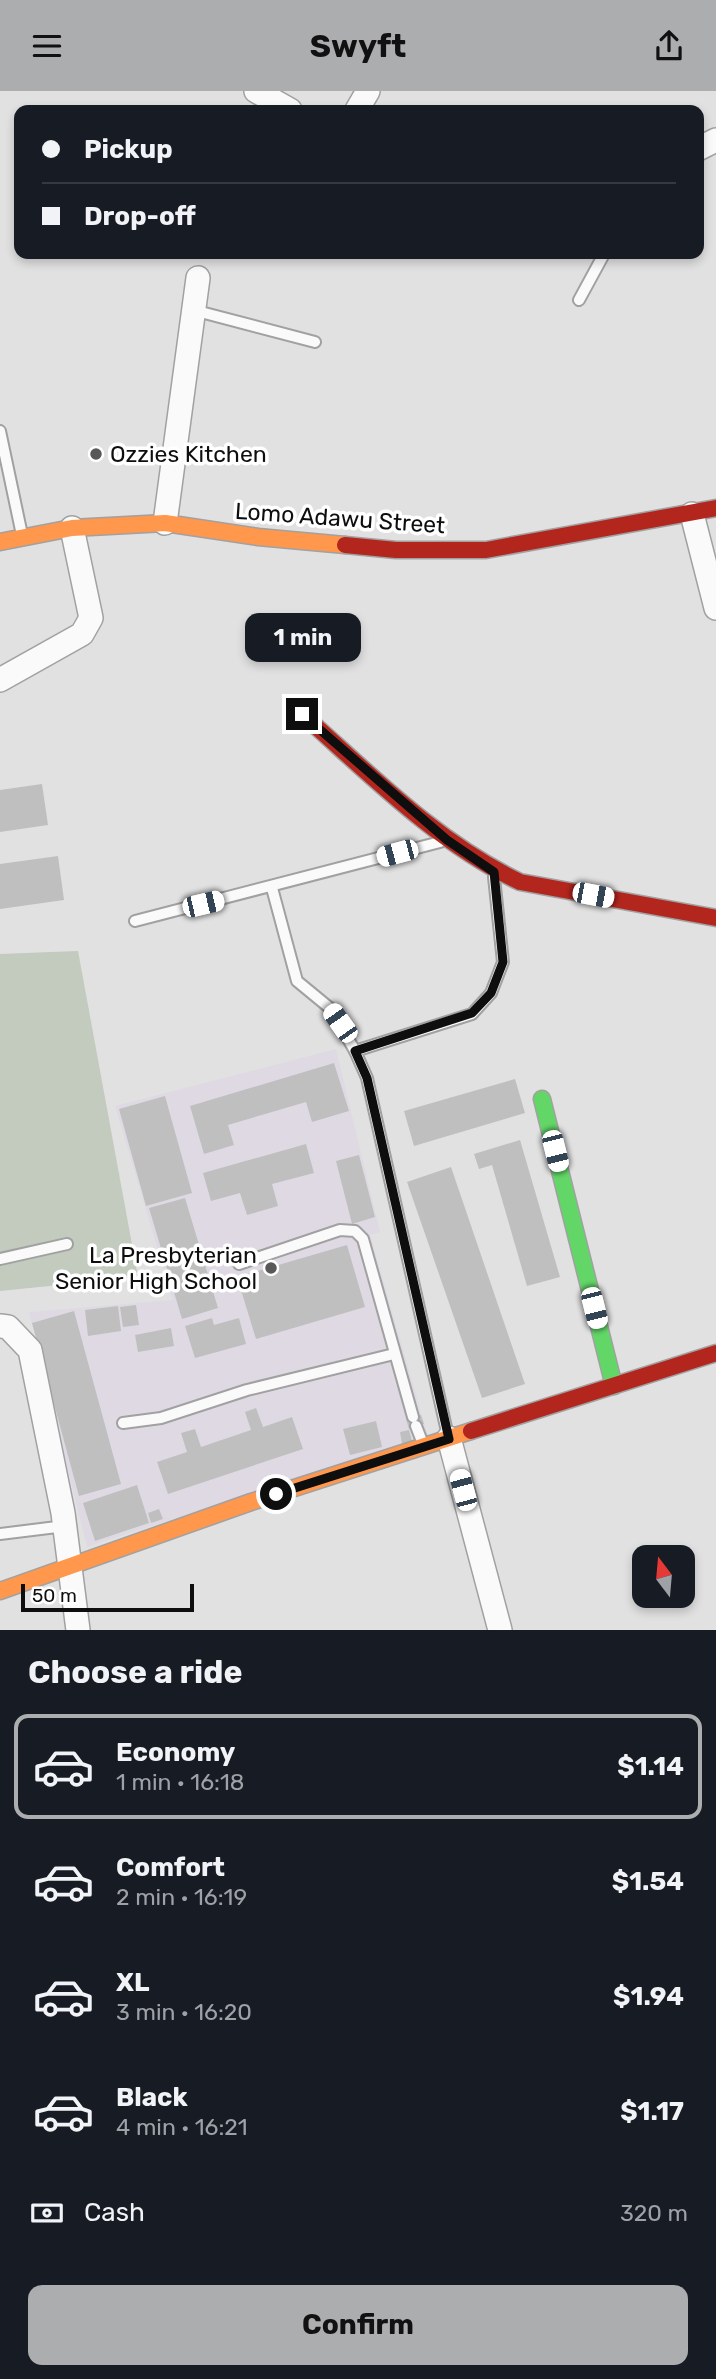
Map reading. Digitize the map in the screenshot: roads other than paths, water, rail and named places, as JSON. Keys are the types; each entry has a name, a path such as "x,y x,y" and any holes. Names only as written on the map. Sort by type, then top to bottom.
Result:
{"street":[{"path":"256,91 281,105"},
{"path":"165,523 198,278"},
{"name":"Lomo Adawu Street","path":"0,542 72,528 165,523 258,537 396,550 486,549 716,508"},
{"path":"692,514 716,608"},
{"path":"0,680 82,634 88,626 90,618 72,528"},
{"path":"302,714 447,840 494,872 520,881 716,918"},
{"path":"542,1099 614,1386"},
{"path":"0,1327 8,1327 30,1350 65,1526 78,1630"},
{"path":"0,1591 251,1502 716,1353"},
{"path":"449,1439 500,1630"}],"lane":[{"path":"579,300 601,259"},
{"path":"193,310 315,342"},
{"path":"0,431 23,537"},
{"path":"135,921 272,888 447,840"},
{"path":"355,1051 472,1013 491,993 503,962 494,872"},
{"path":"272,888 297,981 331,1009 367,1078 449,1439"},
{"path":"239,1264 340,1230 355,1230 363,1239 394,1354 424,1447"},
{"path":"0,1259 67,1244"},
{"path":"123,1423 161,1417 247,1390 394,1354"},
{"path":"0,1534 65,1526"}],"place":[{"name":"Ozzies Kitchen","path":"96,454"},
{"name":"La Presbyterian Senior High School","path":"271,1268"}]}
